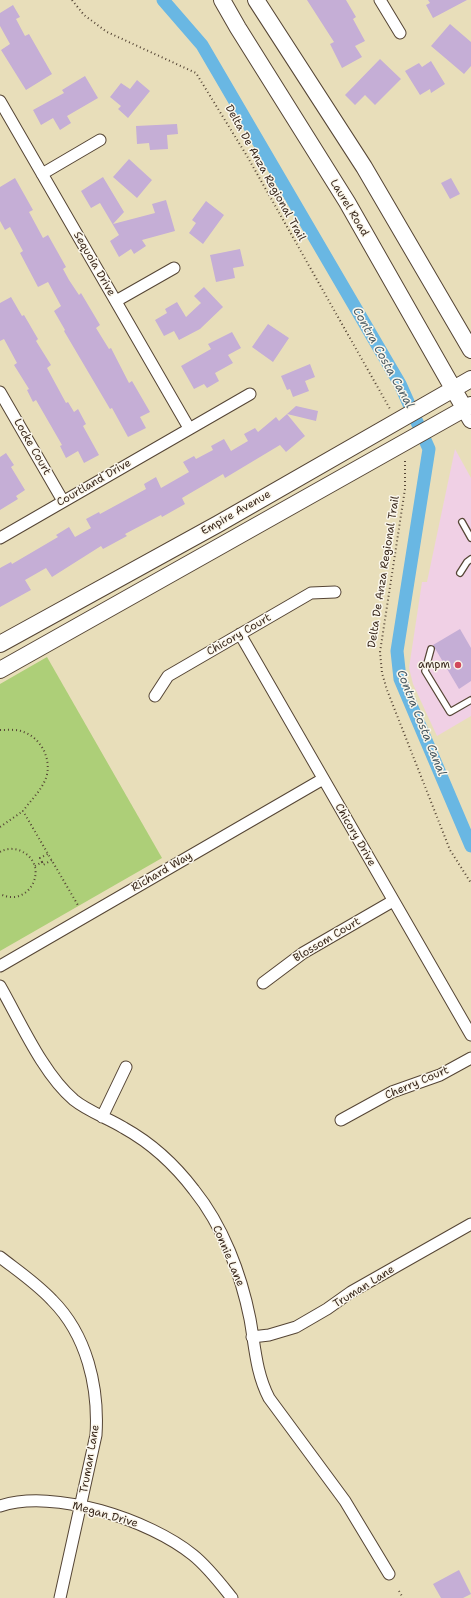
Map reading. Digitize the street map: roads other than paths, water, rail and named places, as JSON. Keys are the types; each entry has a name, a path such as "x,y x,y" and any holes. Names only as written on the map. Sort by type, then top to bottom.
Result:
{"main road":[{"name":"Laurel Road","path":"222,0 347,202 453,389 469,411"},
{"path":"256,0 364,167 471,350"},
{"name":"Empire Avenue","path":"0,644 218,524 395,414 424,406 471,379"},
{"name":"Empire Avenue","path":"0,670 411,439 435,426 469,411"}],"street":[{"path":"380,0 400,33"},
{"name":"Sequoia Drive","path":"0,101 189,428"},
{"path":"42,174 100,140"},
{"path":"116,301 174,268"},
{"name":"Locke Court","path":"0,392 63,501"},
{"name":"Courtland Drive","path":"0,538 250,394"},
{"name":"Chicory Court","path":"155,696 168,676 240,634 311,593 334,592"},
{"name":"Chicory Drive","path":"240,634 471,1035"},
{"name":"Richard Way","path":"0,966 323,779"},
{"name":"Blossom Court","path":"263,983 303,953 393,901"},
{"name":"Connie Lane","path":"0,986 44,1064 56,1081 74,1100 140,1137 159,1153 195,1190 209,1212 236,1268 244,1293 261,1383 269,1398 345,1501 389,1574"},
{"name":"Cherry Court","path":"341,1120 392,1092 440,1075 471,1058"},
{"path":"102,1117 126,1067"},
{"name":"Truman Lane","path":"252,1337 269,1335 296,1327 327,1310 351,1292 471,1224"},
{"name":"Truman Lane","path":"0,1257 36,1285 53,1301 69,1321 84,1350 91,1371 97,1412 96,1435 60,1598"},
{"name":"Megan Drive","path":"0,1506 21,1500 37,1500 81,1507 123,1518 148,1527 170,1539 193,1555 218,1580 232,1598"}],"lane":[{"path":"462,522 471,538"},
{"path":"460,573 467,562 471,559"},
{"path":"431,649 425,671 450,712 471,700"}],"waterway":[{"name":"Contra Costa Canal","path":"163,0 202,45 400,384 429,449 397,651 400,679 471,846"}],"place":[{"name":"ampm","path":"458,665"}]}
